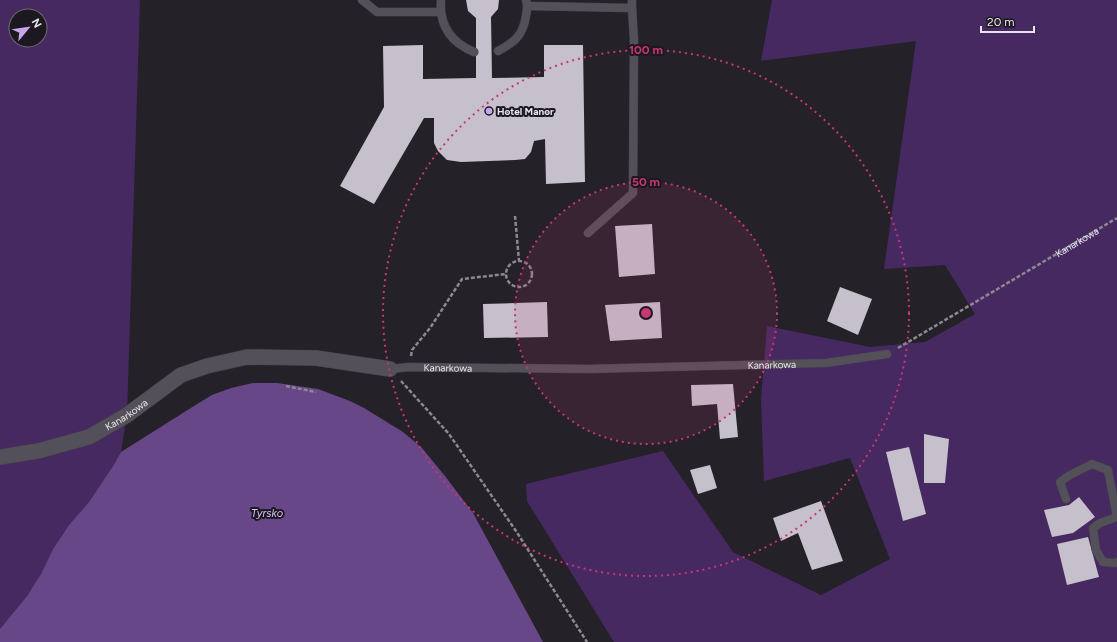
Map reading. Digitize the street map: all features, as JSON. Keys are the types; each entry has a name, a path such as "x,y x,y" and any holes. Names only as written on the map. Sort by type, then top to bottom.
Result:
{"street":[{"name":"Kanarkowa","path":"0,457 38,451 89,437 127,415 181,376 207,366 247,357 308,358 390,369"}],"lane":[{"path":"362,0 377,12 440,12"},
{"path":"441,0 440,12 447,33 463,48 474,52"},
{"path":"498,51 510,45 519,36 525,26 527,3 632,4 634,40 633,193 588,233"},
{"name":"Kanarkowa","path":"390,369 409,367 588,369 826,363 887,354"},
{"path":"1066,499 1060,482 1070,475 1092,464 1108,470 1117,517 1100,523 1093,528 1096,550 1103,562 1117,562"}],"path":[{"path":"515,216 519,261"},
{"name":"Kanarkowa","path":"887,354 1117,218"},
{"path":"519,261 525,262 530,267 532,273 531,280 526,285 521,286 511,284 506,274 510,265 519,261"},
{"path":"412,350 430,328 462,279 506,274"},
{"path":"390,369 449,434 516,531 587,642"},
{"path":"286,386 316,392"}],"shaded area":[{"path":"0,0 140,0 127,415 121,452 89,502 69,525 53,549 41,574 27,596 0,629"},
{"path":"772,0 1117,0 1117,642 614,642 527,501 526,484 663,451 733,552 821,595 890,559 850,458 764,481 761,399 767,326 870,347 925,342 975,314 945,265 884,269 916,41 761,61"}],"water":[{"name":"Tyrsko","path":"253,383 277,383 318,389 350,401 403,432 422,448 473,513 543,642 0,642 0,629 27,596 41,574 53,549 69,525 89,502 121,452 212,395 231,388"}],"building":[{"path":"466,0 499,0 498,9 491,17 492,78 544,77 544,45 583,45 585,182 546,184 545,139 534,141 531,152 525,159 461,162 447,160 438,151 434,143 434,118 424,118 374,204 340,186 384,107 383,46 423,45 423,79 476,78 476,18 468,11"},
{"path":"652,224 655,274 619,277 615,226"},
{"path":"840,287 872,299 858,335 827,321"},
{"path":"547,302 548,337 484,338 483,304"},
{"path":"660,302 662,338 610,341 605,305"},
{"path":"733,384 738,437 720,439 717,404 692,406 691,385"},
{"path":"924,434 949,439 945,483 924,483"},
{"path":"909,447 926,514 903,521 886,452"},
{"path":"710,465 717,488 698,494 690,470"},
{"path":"1079,497 1095,517 1073,533 1052,537 1044,510 1069,505"},
{"path":"821,501 843,561 812,570 798,533 781,541 773,518"},
{"path":"1088,537 1099,577 1067,585 1057,544"}],"place":[{"name":"Hotel Manor","path":"489,111"}]}
